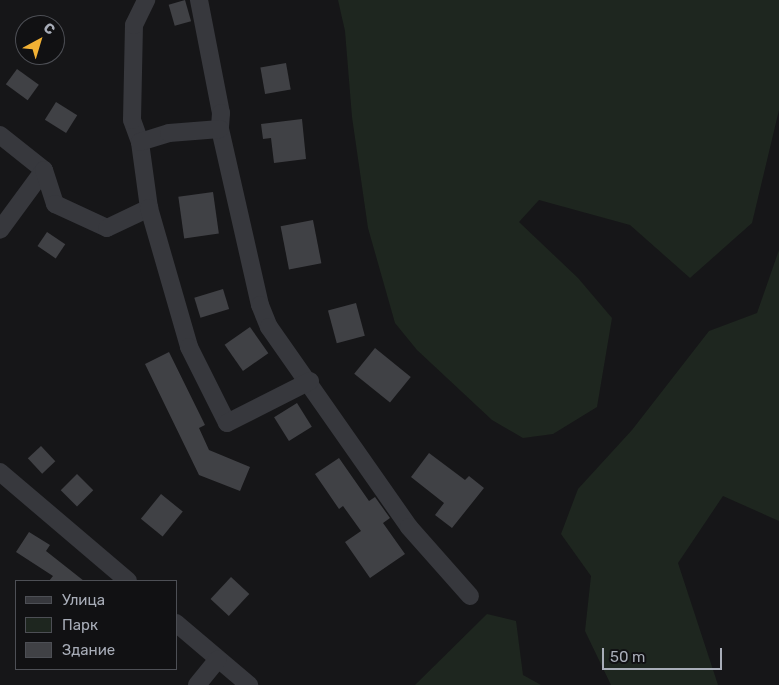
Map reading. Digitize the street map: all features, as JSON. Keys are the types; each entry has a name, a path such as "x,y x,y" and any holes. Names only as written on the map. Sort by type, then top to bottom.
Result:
{"street":[{"path":"146,0 134,25 132,120 140,142 148,208 189,347 227,423 310,380"},
{"path":"199,0 221,114 220,130 260,305 269,327 310,380 409,527 470,596"},
{"path":"140,142 169,133 220,130"},
{"path":"0,135 44,170 55,204 107,228 148,208"},
{"path":"0,230 44,170"},
{"path":"0,472 127,580"},
{"path":"178,625 249,685"},
{"path":"197,685 218,659"}],"green space":[{"path":"338,0 779,0 779,110 752,223 690,278 630,225 539,200 519,222 578,278 612,318 597,407 553,434 523,438 492,420 417,350 395,323 368,228 352,117 345,31"},
{"path":"779,250 779,521 723,496 678,563 718,685 611,685 585,631 591,576 561,534 578,489 632,430 709,331 757,313"},
{"path":"487,614 516,621 523,675 541,685 415,685"}],"building":[{"path":"185,0 191,21 175,26 169,5"},
{"path":"286,63 291,90 265,94 260,68"},
{"path":"17,69 39,85 28,100 6,84"},
{"path":"56,102 77,115 66,133 45,120"},
{"path":"302,119 306,159 274,163 271,138 263,139 261,124"},
{"path":"213,192 219,234 184,238 178,197"},
{"path":"313,220 321,263 289,269 281,226"},
{"path":"47,232 65,244 56,258 37,246"},
{"path":"223,289 229,309 200,318 194,298"},
{"path":"356,303 365,336 337,343 328,311"},
{"path":"250,327 268,353 243,371 225,345"},
{"path":"375,348 411,377 390,403 354,374"},
{"path":"169,352 205,425 199,428 209,450 250,467 240,491 199,475 145,364"},
{"path":"297,403 312,427 289,441 274,417"},
{"path":"41,446 55,461 42,474 28,458"},
{"path":"429,453 465,480 469,476 484,488 452,528 435,515 444,503 411,477"},
{"path":"339,458 369,501 375,497 390,518 383,523 405,554 370,578 345,542 361,531 343,506 339,509 315,474"},
{"path":"77,474 93,490 77,507 61,490"},
{"path":"161,494 183,512 163,536 141,519"},
{"path":"29,532 50,545 46,551 83,580 50,580 53,576 16,552"},
{"path":"231,577 249,594 229,616 211,599"}]}
